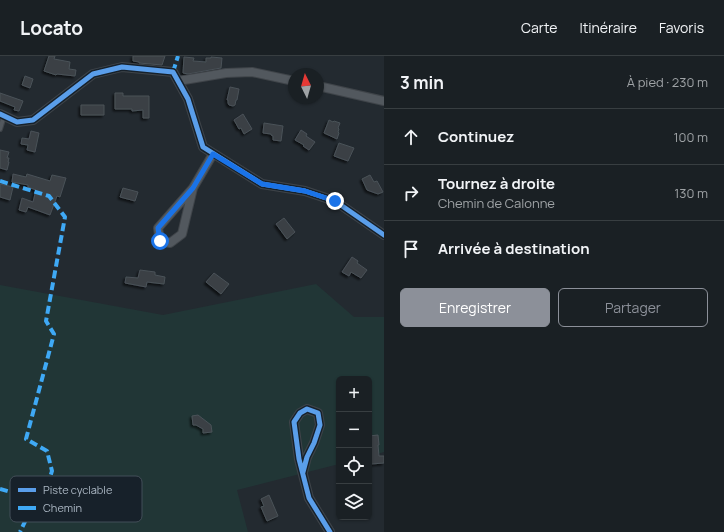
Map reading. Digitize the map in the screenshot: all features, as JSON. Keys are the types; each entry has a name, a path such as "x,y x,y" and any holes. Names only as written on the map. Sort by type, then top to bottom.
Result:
{"street":[{"path":"2,115 17,122 32,120 93,74 122,67 173,72 188,99 203,147 262,184 305,191 335,201 384,235"},
{"path":"178,81 226,72 252,72 288,80"},
{"path":"324,87 384,101"},
{"path":"193,188 182,234 170,243 160,241 158,228 193,188 213,154"},
{"path":"303,472 307,457 314,443 320,425 318,413 307,409 300,413 294,422 300,459 303,472 309,498 330,532"}],"lane":[{"path":"0,129 2,115"}],"green space":[{"path":"316,284 354,317 384,317 384,452 372,455 372,376 336,376 336,465 237,490 248,532 0,532 0,285 163,315"}],"building":[{"path":"49,56 55,56 54,59 70,62 69,69 76,70 75,76 56,75 44,71"},
{"path":"133,56 165,56 162,65 139,63 133,61"},
{"path":"184,57 194,58 193,61 206,62 206,58 222,58 221,68 188,74 183,73"},
{"path":"25,76 33,79 30,88 22,85"},
{"path":"230,87 239,89 237,100 233,106 229,105 227,100"},
{"path":"0,93 23,101 19,111 14,110 15,107 0,101"},
{"path":"115,93 123,93 123,96 149,96 149,118 143,118 143,110 132,111 132,109 115,109"},
{"path":"81,105 104,105 104,115 81,115"},
{"path":"243,114 252,129 244,134 234,120"},
{"path":"329,120 340,123 337,139 324,133"},
{"path":"264,123 283,126 281,141 273,140 273,136 271,134 263,133"},
{"path":"301,130 307,134 306,136 315,142 309,150 295,140"},
{"path":"31,131 39,133 35,152 27,150 28,145 21,144 22,138 29,139"},
{"path":"339,143 354,148 348,161 334,156"},
{"path":"0,150 9,152 7,158 9,158 9,162 7,170 0,168"},
{"path":"13,174 26,177 27,174 50,181 52,175 66,178 60,197 57,196 50,215 28,207 26,212 19,210 22,198 33,202 36,190 28,187 28,185 12,182"},
{"path":"370,175 374,182 377,181 383,192 378,194 367,190 362,179"},
{"path":"0,184 13,187 10,200 0,197"},
{"path":"123,188 138,192 135,201 120,197"},
{"path":"284,218 295,232 287,239 276,224"},
{"path":"352,257 358,261 357,263 367,270 361,278 351,272 349,276 342,272"},
{"path":"140,270 155,272 155,275 165,277 164,284 147,282 146,287 125,283 126,277 138,278"},
{"path":"214,273 229,284 221,294 206,282"},
{"path":"198,415 211,425 212,432 203,433 203,429 193,425 192,416"},
{"path":"378,435 379,456 384,456 384,463 372,464 372,436"},
{"path":"269,495 278,516 267,521 261,507 264,506 261,499"}],"marked path":[{"path":"173,72 178,56"},
{"path":"0,181 49,196 65,217 46,321 54,334 26,439 47,451 52,471 50,476"},
{"path":"0,489 10,492"},
{"path":"20,532 25,522"}],"cycle path":[{"path":"0,114 17,122 33,120 93,74 122,67 173,72 188,99 203,147 262,184 305,191 335,201 384,235"},
{"path":"303,472 307,457 314,443 320,425 318,413 307,409 300,413 294,422 299,459 309,498 330,532"}],"route":[{"path":"160,241 158,228 193,188 213,154 262,184 305,191 335,201"}]}
